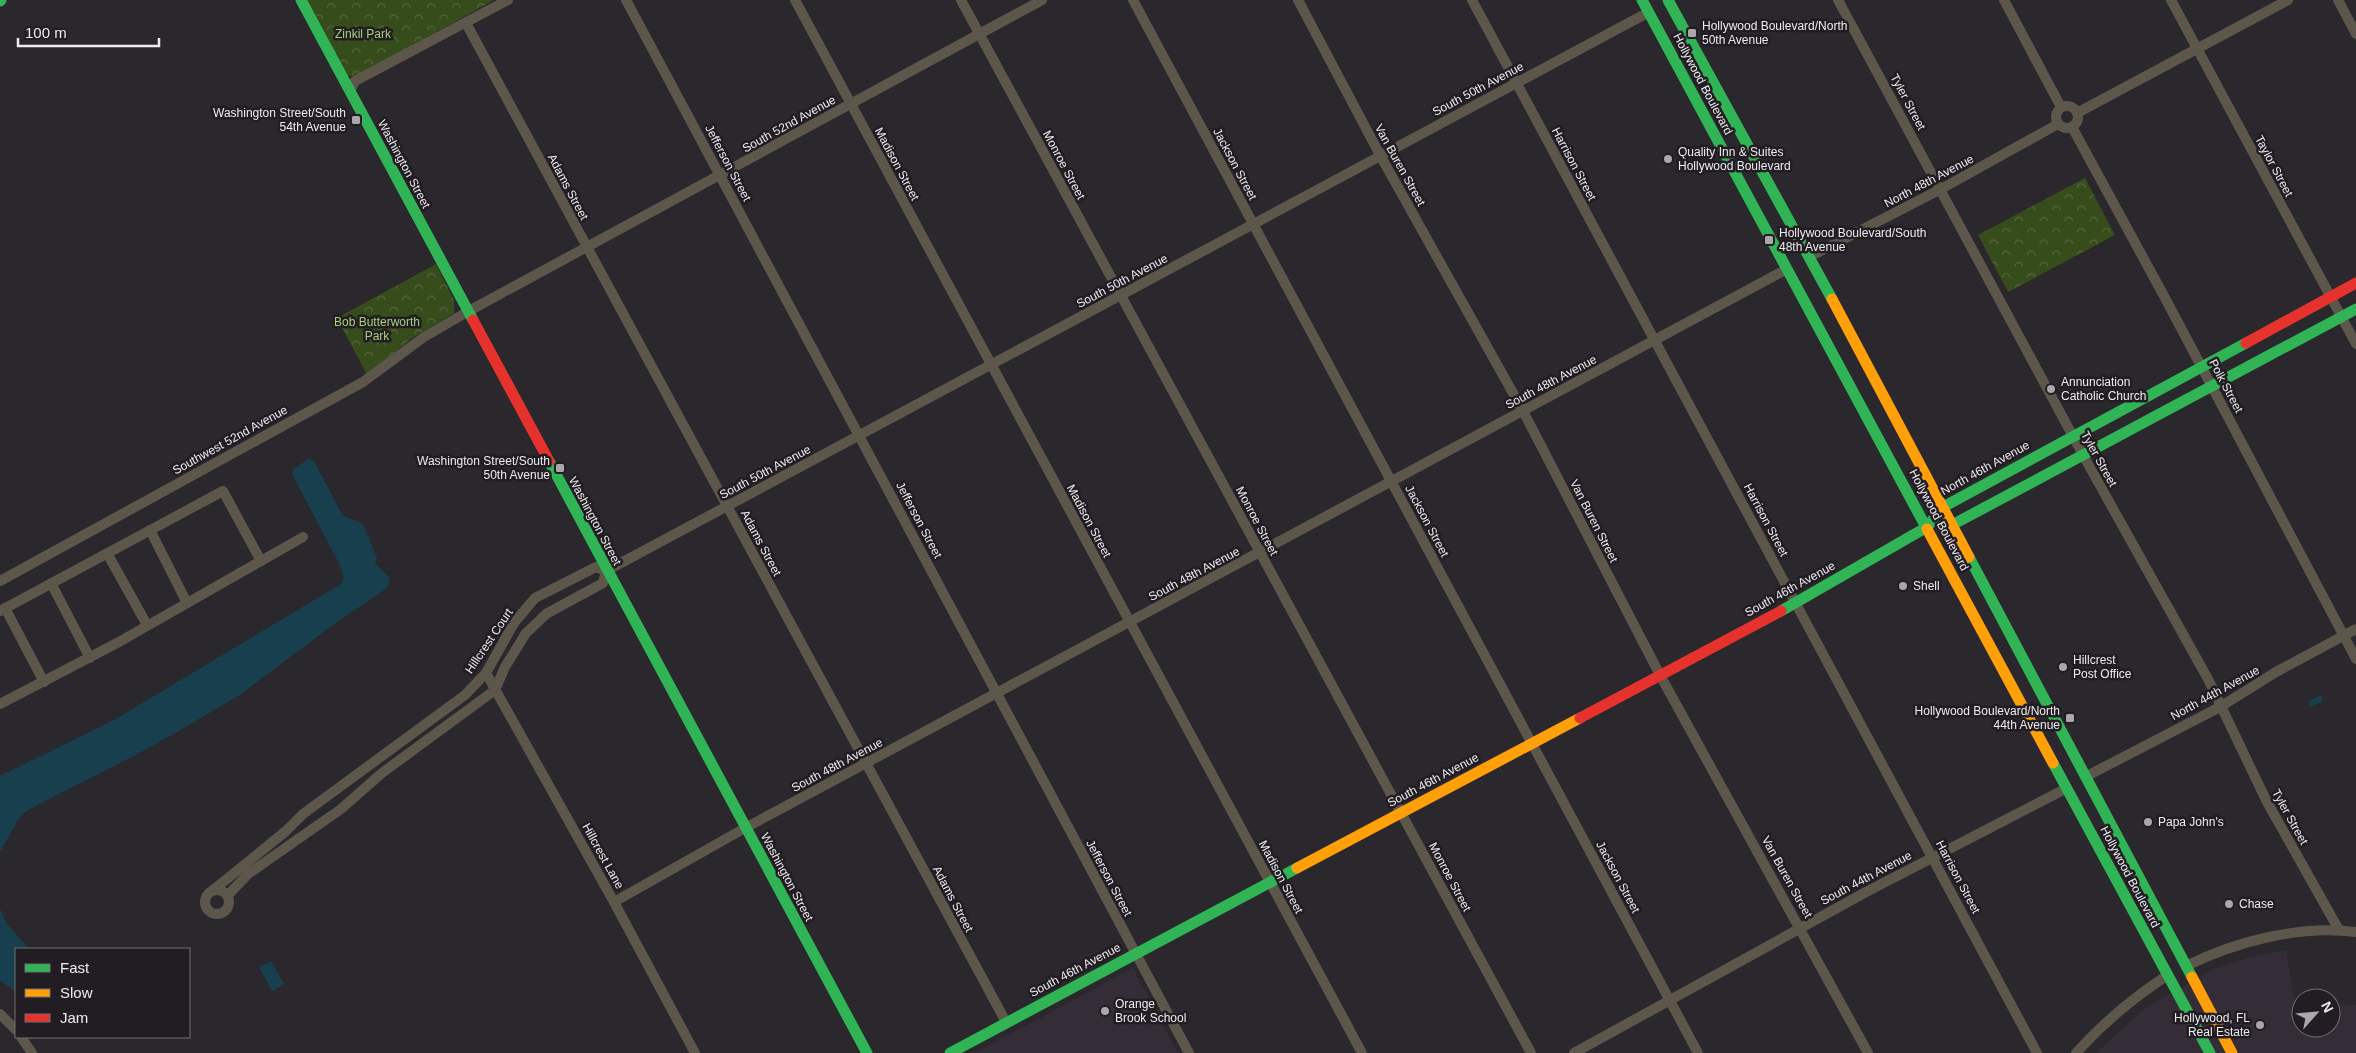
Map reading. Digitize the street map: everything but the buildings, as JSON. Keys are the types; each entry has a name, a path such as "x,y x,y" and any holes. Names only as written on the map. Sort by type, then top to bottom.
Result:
{"main road":[{"name":"Washington Street","path":"301,0 606,571 867,1053"},
{"name":"Hollywood Boulevard","path":"1642,0 2210,1053"},
{"name":"Hollywood Boulevard","path":"1667,0 1809,257 2232,1053"},
{"path":"1649,12 1661,12 1667,18 1695,71 1711,78"},
{"path":"1744,189 1757,194 1794,254 1801,259 1809,257"},
{"path":"1787,269 1794,268 1807,279"},
{"name":"North 46th Avenue","path":"1927,527 1943,507 2356,283"},
{"path":"1927,527 1952,525 2356,309"},
{"path":"1833,328 1847,329"},
{"name":"South 46th Avenue","path":"950,1053 1796,603 1927,527"},
{"path":"2016,694 2037,713 2069,771 2081,778 2085,776"},
{"path":"2067,788 2079,792 2084,797 2112,849 2126,854"},
{"path":"2134,914 2150,921 2171,959 2177,965 2186,966"},
{"path":"2168,976 2171,974 2185,982 2207,1025 2220,1030"}],"street":[{"path":"350,91 355,81 508,0"},
{"name":"Jefferson Street","path":"626,0 1189,1053"},
{"name":"Madison Street","path":"795,0 1362,1053"},
{"name":"Monroe Street","path":"961,0 1532,1053"},
{"name":"South 52nd Avenue","path":"467,312 588,249 1042,0"},
{"name":"Jackson Street","path":"1133,0 1698,1053"},
{"name":"Van Buren Street","path":"1298,0 1380,155 1523,411 1660,675 1801,928 1868,1053"},
{"name":"Harrison Street","path":"1472,0 2038,1053"},
{"name":"Tyler Street","path":"1838,0 2072,436 2208,679 2264,795 2340,930"},
{"path":"2004,0 2061,107"},
{"name":"Taylor Street","path":"2171,0 2356,344"},
{"path":"2077,113 2288,0"},
{"path":"2338,0 2356,34"},
{"name":"South 50th Avenue","path":"606,571 1649,12"},
{"name":"Adams Street","path":"466,23 1006,1022"},
{"path":"2061,107 2072,107 2077,113 2076,122 2072,127 2064,128 2058,124 2056,115 2061,107"},
{"name":"North 48th Avenue","path":"1809,257 1941,189 2058,124"},
{"name":"Polk Street","path":"2072,127 2202,366 2356,659"},
{"name":"South 48th Avenue","path":"614,902 745,828 1655,342 1787,269"},
{"name":"Southwest 52nd Avenue","path":"0,581 363,382 424,337 467,312"},
{"path":"44,682 2,610 223,491 261,560"},
{"path":"150,530 187,603"},
{"path":"1,701 44,682 90,658 303,536"},
{"path":"107,553 148,625"},
{"name":"Hillcrest Court","path":"212,891 286,831 302,814 465,695 486,673 514,623 535,598 596,567 606,571"},
{"path":"228,895 248,874 341,809 382,774 495,690 505,667 526,633 546,614 603,583 606,571"},
{"path":"51,583 90,658"},
{"name":"North 44th Avenue","path":"2085,776 2220,707 2356,628"},
{"name":"Hillcrest Lane","path":"486,673 614,902 695,1053"},
{"name":"South 44th Avenue","path":"1574,1053 1933,856 2067,788"},
{"path":"222,890 228,895 230,902 227,910 221,914 213,914 205,904 207,896 212,891 222,890"},
{"path":"2186,966 2208,955 2268,937 2313,930 2356,932"},
{"path":"2076,1053 2108,1020 2144,990 2168,976"},
{"path":"0,1014 15,1029"},
{"path":"23,1038 32,1053"}],"shaded area":[{"path":"2286,950 2292,988 2291,1038 2341,1038 2341,1004 2356,1005 2356,1053 2096,1053 2144,1009 2207,972 2246,958"},
{"name":"Orange Brook School","path":"1133,968 1178,1053 975,1053"}],"green space":[{"name":"Zinkil Park","path":"306,0 494,0 357,76 346,76"},
{"path":"2085,178 2115,235 2008,292 1978,235"},
{"name":"Bob Butterworth Park","path":"436,264 454,300 454,313 412,338 367,375 337,318"}],"water":[{"path":"309,459 314,461 343,516 363,524 377,558 375,563 390,578 387,588 333,625 237,697 149,748 26,811 18,820 0,852 0,776 112,721 341,584 344,577 340,565 293,476 293,469"},
{"path":"2321,695 2323,701 2311,707 2309,701"},
{"path":"0,909 7,924 28,948 15,948 15,990 0,981"},
{"path":"271,961 284,984 272,991 259,967"}],"traffic: fast":[{"path":"301,0 473,320"},
{"path":"1642,0 1927,529"},
{"path":"1668,0 1832,299"},
{"path":"1941,526 1952,525 2356,309"},
{"path":"1781,611 1927,527 1943,507 2246,343"},
{"path":"549,461 867,1053"},
{"path":"1969,557 2192,977"},
{"path":"2053,763 2210,1053"},
{"path":"950,1053 1297,868"}],"traffic: slow":[{"path":"1832,299 1969,557"},
{"path":"1927,529 2053,763"},
{"path":"1297,868 1580,718"},
{"path":"2192,977 2232,1053"}],"traffic: jam":[{"path":"2246,343 2356,283"},
{"path":"473,320 549,461"},
{"path":"1580,718 1781,611"}],"place":[{"name":"Hollywood Boulevard/North 50th Avenue","path":"1692,33"},
{"name":"Washington Street/South 54th Avenue","path":"356,120"},
{"name":"Quality Inn & Suites Hollywood Boulevard","path":"1668,159"},
{"name":"Hollywood Boulevard/South 48th Avenue","path":"1769,240"},
{"name":"Annunciation Catholic Church","path":"2051,389"},
{"name":"Washington Street/South 50th Avenue","path":"560,468"},
{"name":"Shell","path":"1903,586"},
{"name":"Hillcrest Post Office","path":"2063,667"},
{"name":"Hollywood Boulevard/North 44th Avenue","path":"2070,718"},
{"name":"Papa John's","path":"2148,822"},
{"name":"Chase","path":"2229,904"},
{"name":"Orange Brook School","path":"1105,1011"},
{"name":"Hollywood, FL Real Estate","path":"2260,1025"}]}
